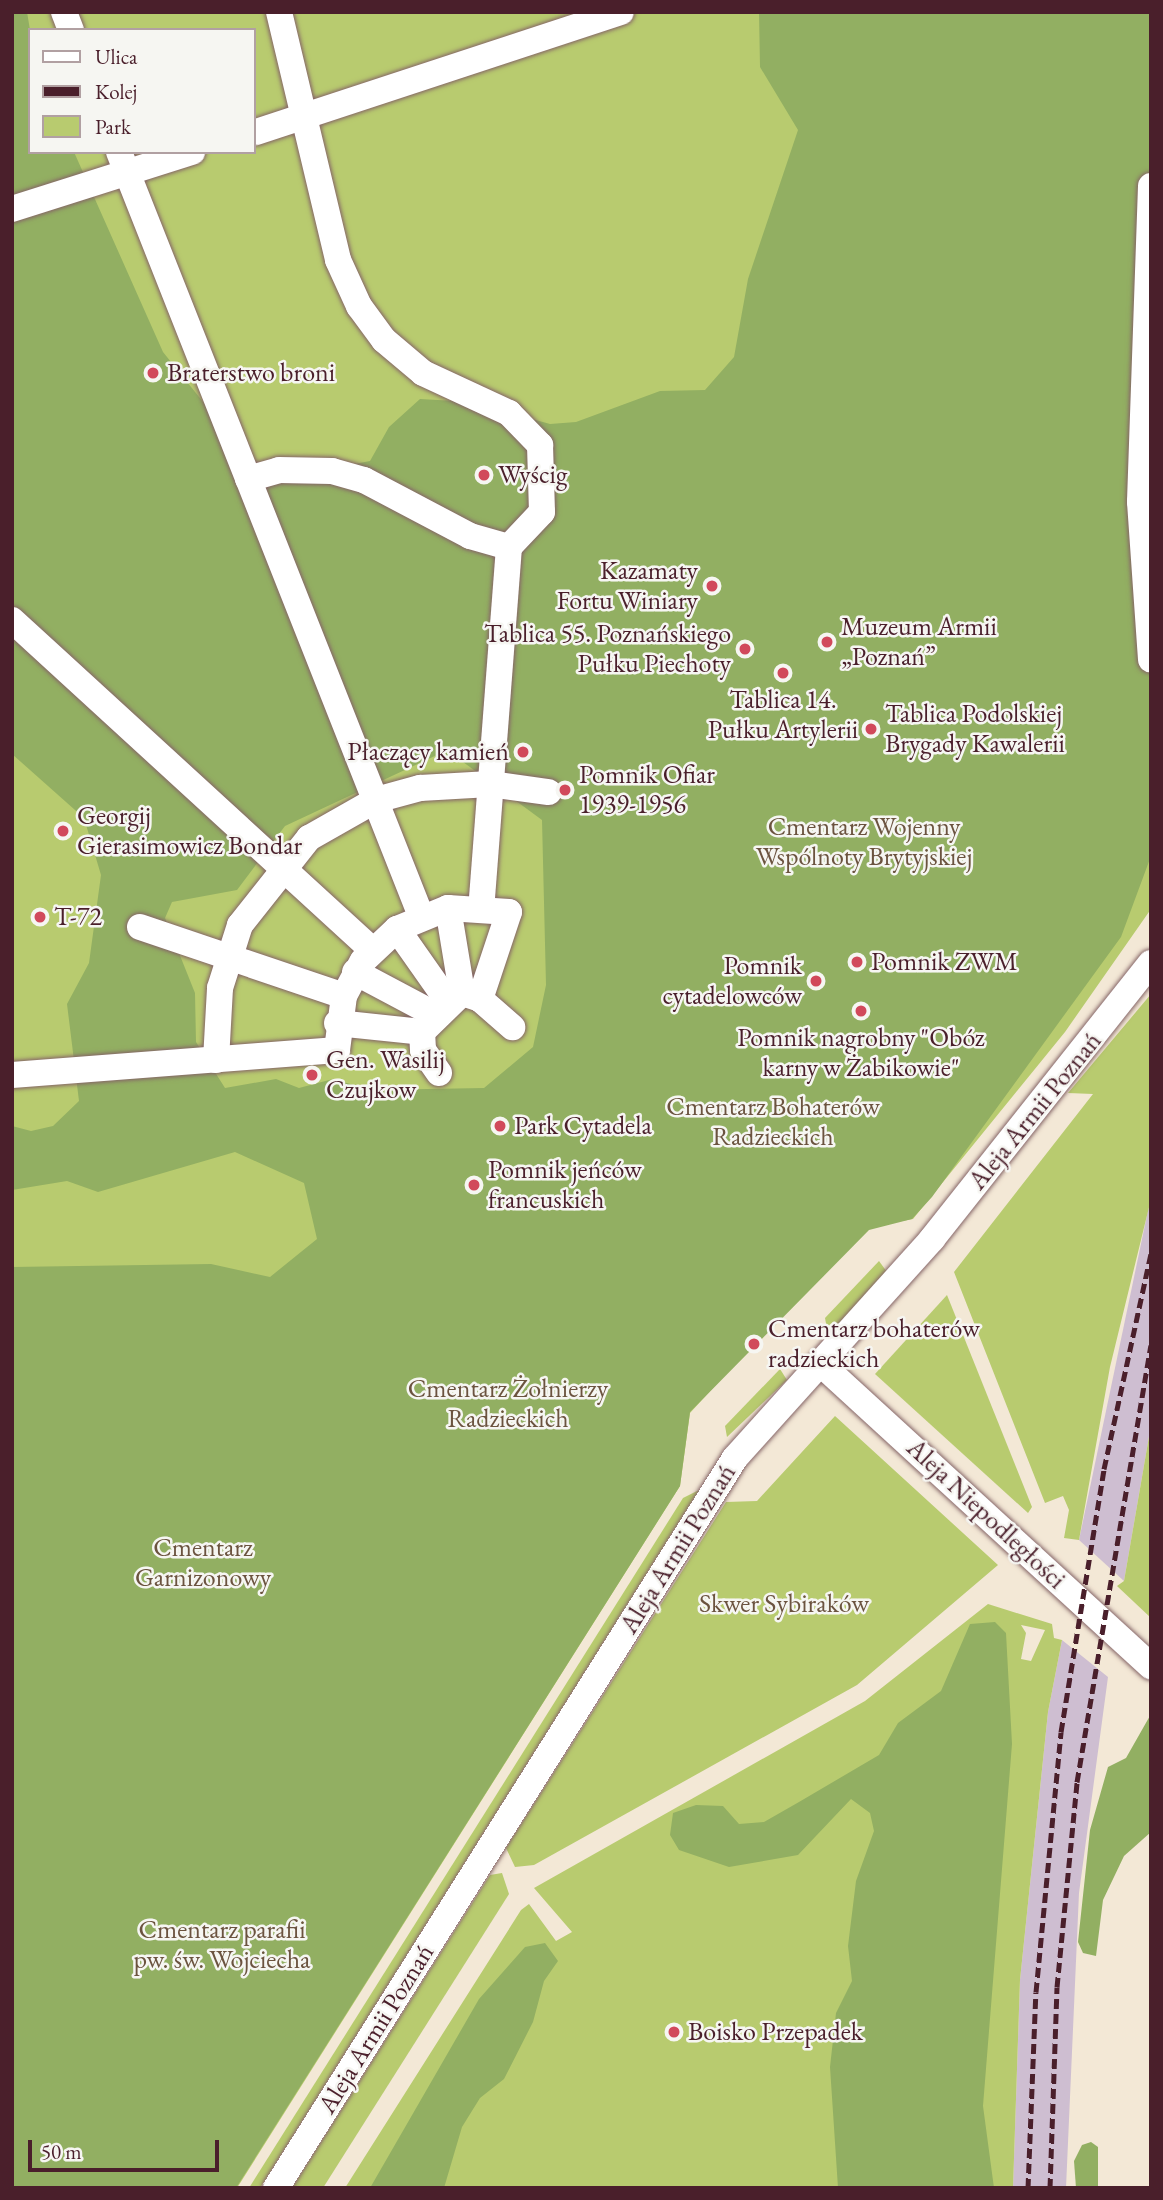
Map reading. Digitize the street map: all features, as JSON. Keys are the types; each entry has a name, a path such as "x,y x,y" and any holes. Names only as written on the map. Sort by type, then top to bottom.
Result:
{"street":[{"path":"279,12 300,117 338,260 384,340 423,373 509,413 540,445 542,512 509,547 481,907"},
{"path":"256,132 621,12"},
{"path":"12,209 123,162 178,154"},
{"path":"123,162 421,916"},
{"path":"1151,186 1140,502 1151,660"},
{"path":"248,479 279,470 331,471 364,480 470,536 509,547"},
{"path":"12,620 372,950"},
{"path":"216,1060 227,956 280,867 338,818 376,800 420,788 490,784 548,792"},
{"path":"12,1075 337,1050 337,1023 344,996 355,972 372,950 397,929 421,916 449,908 481,907 509,912 423,1050 439,1073"},
{"path":"449,908 449,1008"},
{"path":"140,927 344,996"},
{"path":"397,929 449,1008"},
{"name":"Aleja Armii Poznań","path":"276,2188 735,1458 932,1239 1151,963"},
{"path":"355,972 449,1008 512,1027"},
{"path":"337,1023 449,1008"},
{"name":"Aleja Niepodległości","path":"820,1363 1151,1666"}],"shaded area":[{"path":"1151,1196 1151,1425 1124,1581 1079,1540"},
{"path":"1062,1640 1108,1677 1079,1893 1066,2188 1013,2188 1020,1980 1048,1712"}],"green space":[{"name":"Park Cytadela","path":"12,12 1151,12 1151,909 1065,1032 913,1219 859,1229 690,1413 680,1486 237,2188 12,2188"},
{"name":"Park Cytadela","path":"12,12 27,12 30,28 28,154 75,154 163,352 256,468 287,477 370,461 389,427 420,399 472,402 550,424 576,422 660,391 705,390 734,357 748,279 798,130 760,67 759,12 1151,12 1151,856 1121,937 932,1197 912,1219 869,1230 690,1412 680,1486 236,2188 12,2188 12,1267 211,1264 270,1277 317,1239 304,1183 235,1152 98,1192 67,1181 12,1190 12,1126 31,1131 53,1126 79,1101 67,1004 89,963 101,875 84,818 12,754","holes":["439,754 459,759 542,820 546,985 533,1047 484,1088 371,1090 333,1079 299,1088 276,1079 225,1088 196,1042 195,993 165,918 172,902 237,890 285,826"]},
{"path":"1151,994 1151,1199 1110,1367 1079,1540 1064,1538 1069,1510 1063,1496 1045,1503 954,1272 1093,1094 1068,1093"},
{"path":"879,1261 887,1272 835,1328 827,1329 825,1318"},
{"path":"947,1295 1032,1507 1028,1513 875,1374"},
{"path":"780,1369 787,1380 727,1437 725,1426"},
{"name":"Skwer Sybiraków","path":"835,1416 998,1565 857,1685 534,1865 515,1867 506,1848 726,1502 757,1501"},
{"path":"1151,1425 1151,1618 1117,1586 1124,1581"},
{"path":"699,1490 260,2188 249,2188 683,1498"},
{"path":"988,1604 1052,1624 1054,1638 1062,1640 1048,1712 1020,1980 1013,2188 345,2188 521,1910 529,1904 556,1941 572,1932 534,1888 865,1701","holes":["1021,1625 1045,1630 1031,1661 1021,1659 1026,1633"]},
{"path":"995,1622 1006,1633 1012,1744 983,2106 994,2188 838,2188 830,2067 836,2013 852,1981 848,1946 856,1881 874,1831 870,1813 851,1799 798,1855 729,1867 679,1850 670,1835 673,1813 696,1805 723,1806 739,1824 764,1822 879,1755 898,1723 941,1691 970,1624"},
{"path":"1151,1714 1151,1832 1124,1856 1103,1900 1096,1956 1083,1953 1078,1942 1090,1830 1108,1767 1126,1758"},
{"path":"502,1873 509,1894 323,2188 292,2188 490,1875"},
{"path":"545,1943 558,1961 544,1981 533,2022 504,2079 480,2098 462,2127 444,2188 370,2188 479,1999 525,1947"},
{"path":"1091,2142 1098,2147 1098,2188 1076,2188 1074,2161 1082,2145"}],"railway":[{"path":"1028,2188 1036,1992 1061,1732 1104,1469 1151,1254"},
{"path":"1050,2188 1057,1987 1077,1782 1151,1345"}],"place":[{"name":"Braterstwo broni","path":"153,373"},
{"name":"Wyścig","path":"484,475"},
{"name":"Kazamaty Fortu Winiary","path":"712,586"},
{"name":"Muzeum Armii „Poznań”","path":"827,642"},
{"name":"Tablica 55. Poznańskiego Pułku Piechoty","path":"745,649"},
{"name":"Tablica 14. Pułku Artylerii","path":"783,673"},
{"name":"Tablica Podolskiej Brygady Kawalerii","path":"871,729"},
{"name":"Płaczący kamień","path":"523,752"},
{"name":"Pomnik Ofiar 1939-1956","path":"565,790"},
{"name":"Georgij Gierasimowicz Bondar","path":"63,831"},
{"name":"T-72","path":"40,917"},
{"name":"Pomnik ZWM","path":"857,962"},
{"name":"Pomnik cytadelowców","path":"816,981"},
{"name":"Pomnik nagrobny \"Obóz karny w Żabikowie\"","path":"861,1011"},
{"name":"Gen. Wasilij Czujkow","path":"312,1075"},
{"name":"Park Cytadela","path":"500,1126"},
{"name":"Pomnik jeńców francuskich","path":"474,1185"},
{"name":"Cmentarz bohaterów radzieckich","path":"754,1344"},
{"name":"Boisko Przepadek","path":"674,2032"}],"park label":[{"name":"Cmentarz Wojenny Wspólnoty Brytyjskiej","path":"864,842"},
{"name":"Cmentarz Bohaterów Radzieckich","path":"773,1122"},
{"name":"Cmentarz Żołnierzy Radzieckich","path":"508,1404"},
{"name":"Cmentarz Garnizonowy","path":"203,1563"},
{"name":"Cmentarz parafii pw. św. Wojciecha","path":"222,1945"}]}
